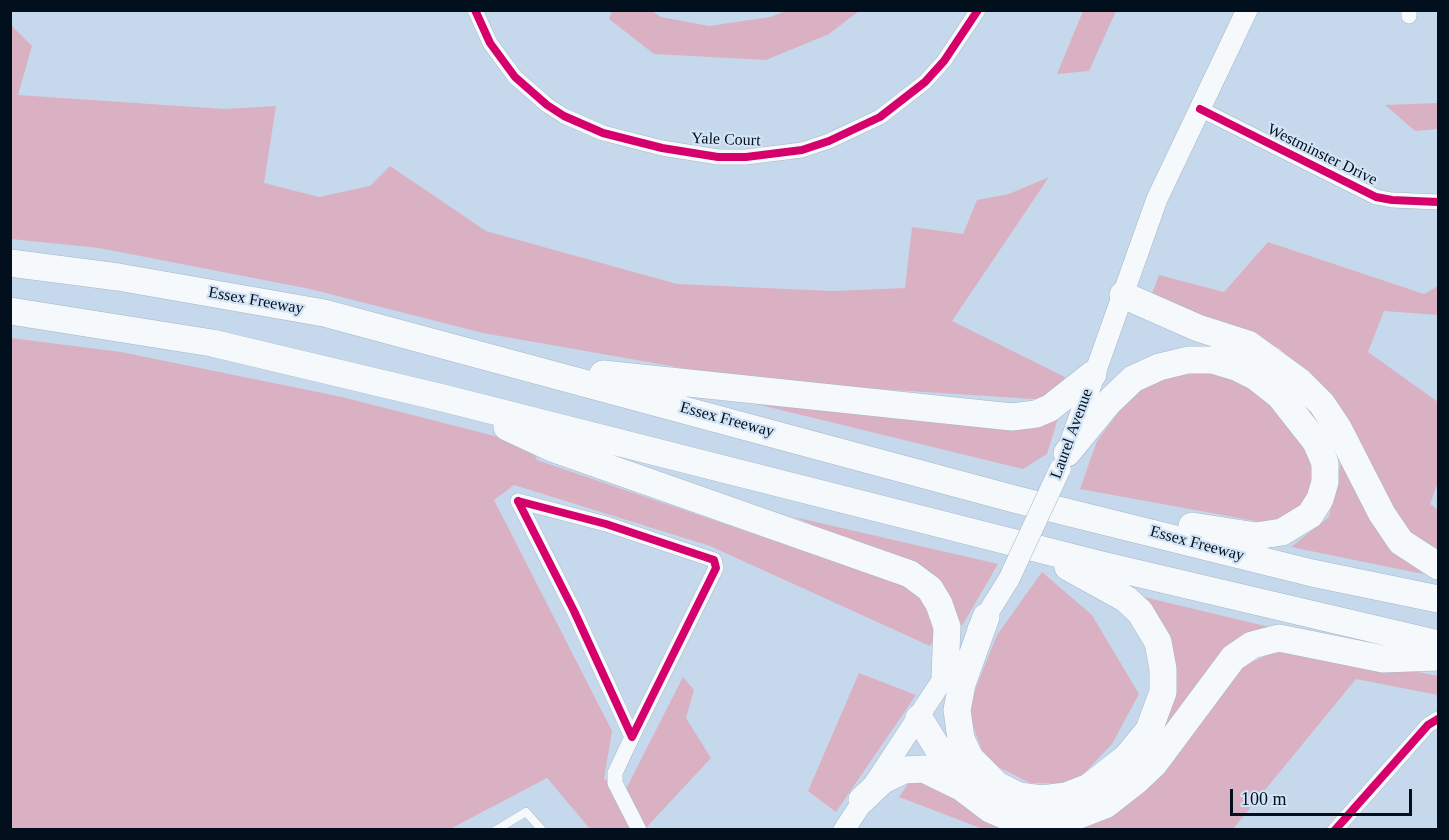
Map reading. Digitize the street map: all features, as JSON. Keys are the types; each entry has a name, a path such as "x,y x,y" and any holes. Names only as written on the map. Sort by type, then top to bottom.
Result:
{"highway":[{"name":"Essex Freeway","path":"10,263 118,277 324,313 950,482 1267,562 1438,599"},
{"path":"1123,295 1198,328 1248,344 1300,382 1322,404 1338,429 1382,514 1401,542 1438,566"},
{"path":"10,311 212,343 443,398 972,533 1438,644"},
{"path":"950,482 1014,490 1216,531 1256,536 1282,532 1310,515 1320,499 1325,482 1325,463 1316,442 1279,395 1246,372 1213,360 1188,360 1159,367 1133,379 1108,402 1064,461"},
{"path":"516,364 1012,417 1036,414 1050,408 1093,374"},
{"path":"443,398 552,448 910,574 930,589 939,604 947,627 945,675"},
{"path":"972,533 1073,569 1126,599 1140,612 1158,642 1164,683 1155,718 1126,758 1100,780 1066,796 1042,799 1019,796 986,777 965,749 959,729 957,710 962,684 986,617"},
{"path":"862,800 884,780 914,768 928,769 961,787 990,809 1033,822 1070,819 1105,805 1154,764 1233,658 1252,645 1280,638 1383,659 1438,657"},
{"path":"919,718 961,787"}],"main road":[{"name":"Laurel Avenue","path":"843,830 1009,579 1064,461 1157,199 1247,10"}],"street":[{"name":"Yale Court","path":"475,10 490,43 515,77 547,105 564,116 603,133 662,148 718,157 746,157 811,147 855,130 880,117 910,94 944,61 978,10"},
{"name":"Westminster Drive","path":"1200,109 1376,197 1438,202"},
{"path":"632,737 574,611 518,501 606,524 714,560 716,568 615,773 615,783 639,830"},
{"path":"1335,830 1428,725 1438,719"}],"lane":[{"path":"496,830 526,812 542,830"}],"shaded area":[{"path":"612,11 652,11 661,17 709,26 770,17 786,11 859,11 829,34 766,60 654,54 609,19"},
{"path":"1083,11 1116,11 1089,71 1057,74"},
{"path":"10,24 32,46 18,95 224,109 276,106 264,183 319,197 370,186 390,166 486,231 677,284 832,291 905,288 912,227 963,234 977,200 1009,194 1049,177 952,321 1065,377 1059,392 1048,400 756,381 483,333 310,289 99,248 11,239"},
{"path":"1438,103 1438,129 1415,131 1385,105"},
{"path":"1268,242 1424,294 1438,286 1438,315 1384,311 1368,352 1438,402 1438,482 1430,504 1438,510 1438,550 1401,529 1336,407 1279,348 1150,299 1159,275 1224,292"},
{"path":"11,338 121,352 342,397 530,445 537,460 927,593 937,636 930,646 710,546 514,485 494,500 612,731 604,779 627,787 683,677 694,690 686,718 711,758 645,829 590,829 547,778 450,829 11,830"},
{"path":"1202,370 1236,377 1272,407 1309,450 1313,491 1301,512 1277,525 1080,489 1097,441 1133,393 1160,378"},
{"path":"752,403 1009,427 1059,415 1047,454 1023,469"},
{"path":"1341,461 1382,538 1423,574 1291,547 1329,517"},
{"path":"794,517 998,564 962,626 938,578"},
{"path":"1042,572 1092,615 1139,694 1112,744 1074,784 1030,783 986,761 967,710 997,635"},
{"path":"1144,597 1286,631 1231,646 1165,735 1171,652"},
{"path":"1289,646 1438,676 1438,695 1356,679 1233,829 983,829 899,797 912,778 1094,821 1236,669"},
{"path":"859,673 916,695 836,812 808,791"}],"cycle path":[{"path":"475,10 490,43 515,77 547,105 564,116 603,133 662,148 718,157 746,157 802,150 829,141 880,117 925,82 944,61 978,10"},
{"path":"1200,109 1376,197 1438,202"},
{"path":"518,501 606,524 714,560 716,568 632,737 574,611 518,501"},
{"path":"1335,830 1428,725 1438,719"}]}
